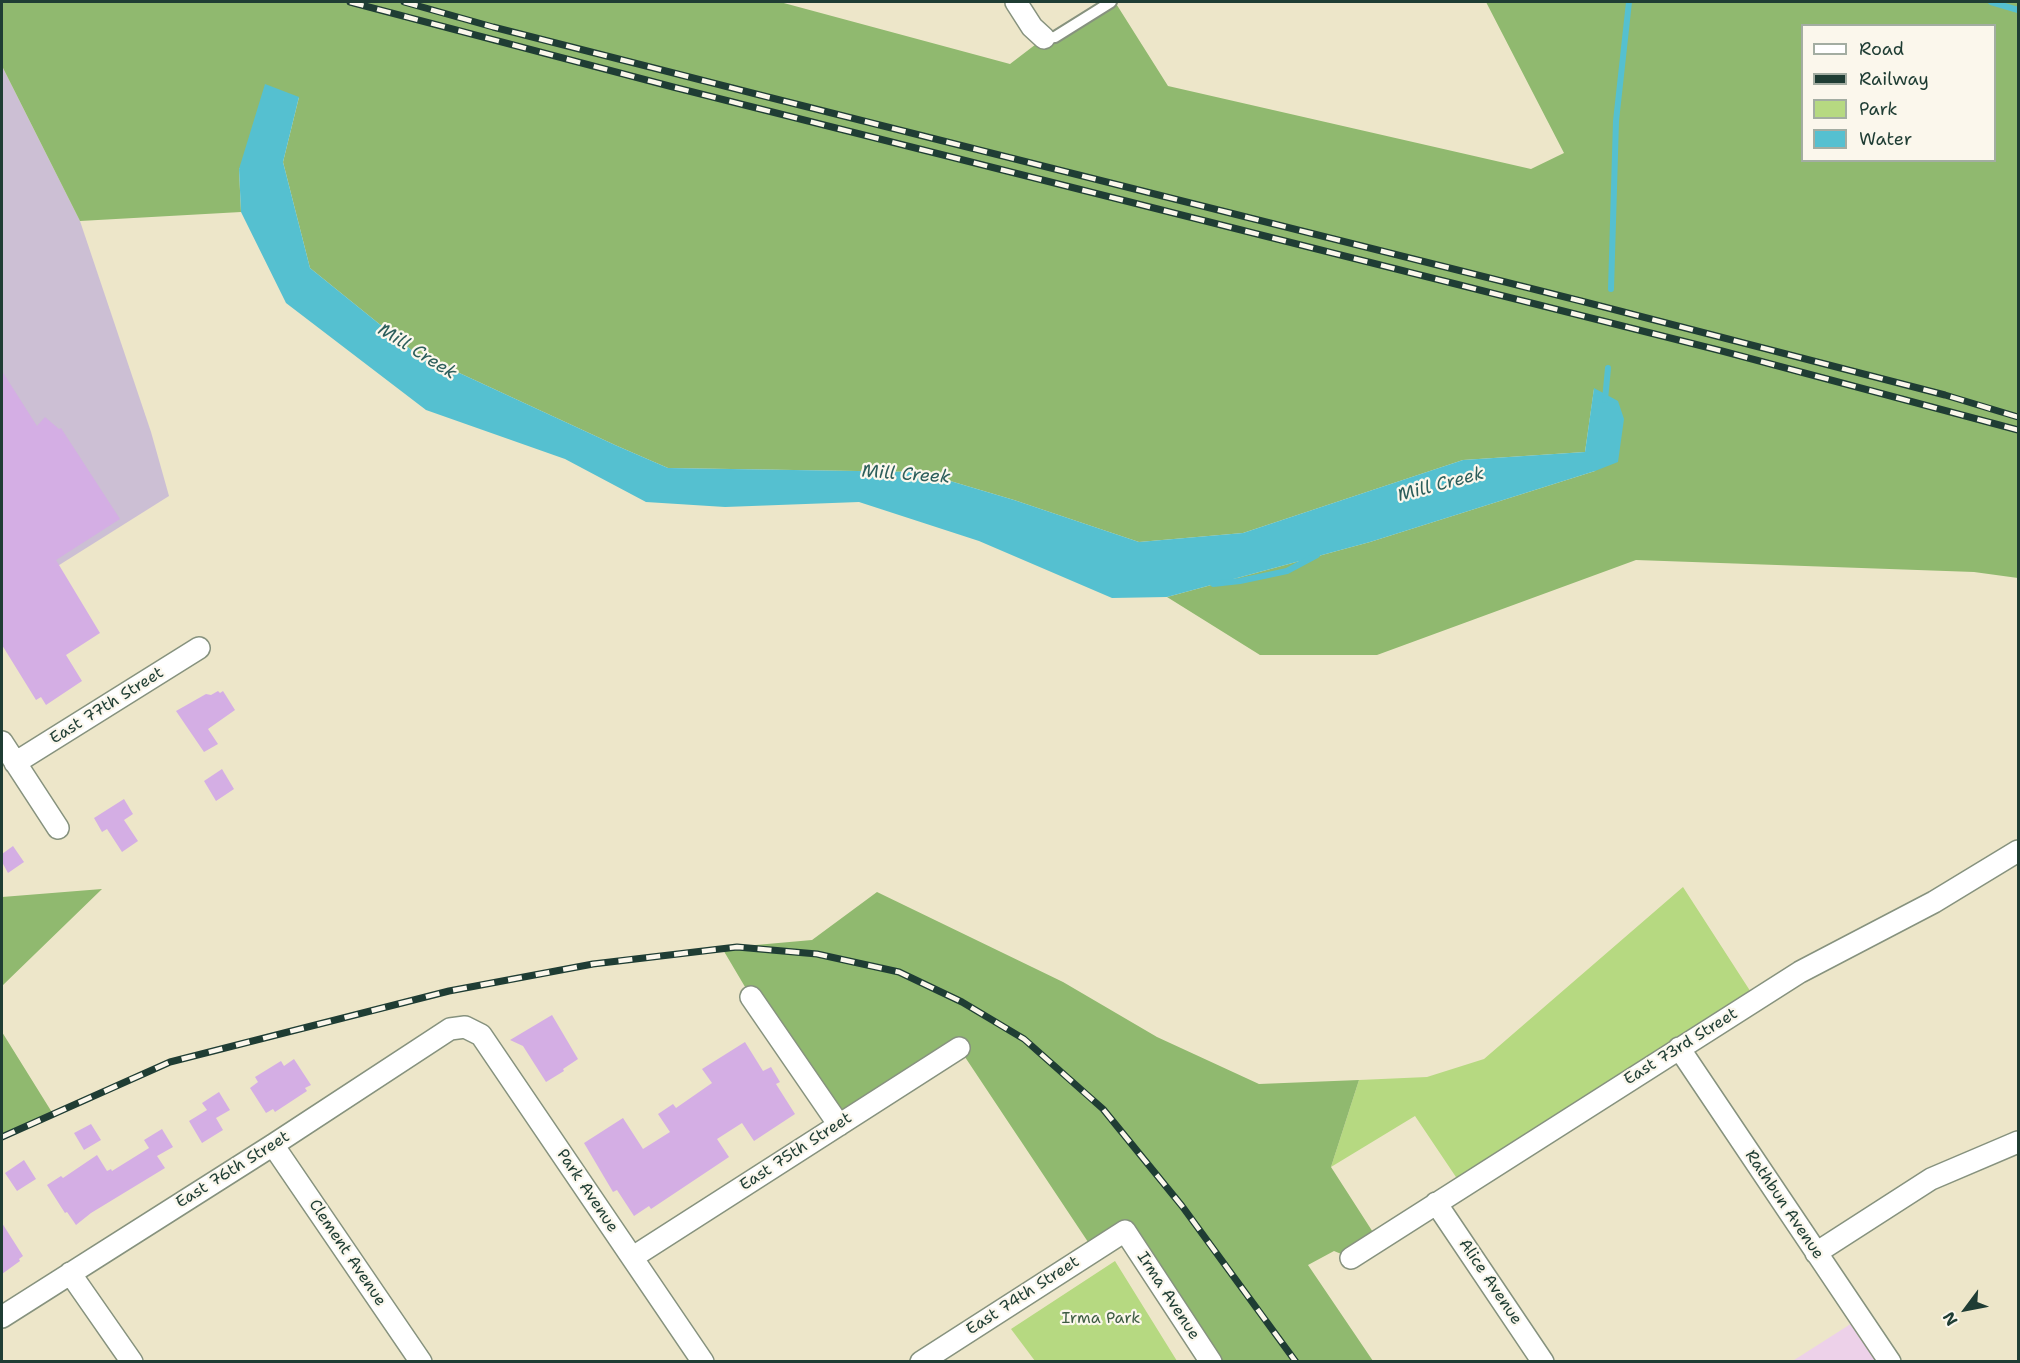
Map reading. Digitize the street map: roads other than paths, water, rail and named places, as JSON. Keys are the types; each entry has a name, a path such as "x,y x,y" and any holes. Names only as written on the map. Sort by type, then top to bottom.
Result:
{"street":[{"path":"1016,2 1032,27 1044,38"},
{"name":"East 77th Street","path":"15,763 199,648"},
{"path":"2,742 58,828"},
{"name":"East 73rd Street","path":"1351,1258 1800,972 1934,902 2019,851"},
{"path":"751,998 839,1125"},
{"name":"East 76th Street","path":"2,1317 450,1029 465,1027"},
{"name":"Park Avenue","path":"465,1027 481,1035 703,1362"},
{"name":"East 75th Street","path":"633,1257 959,1047"},
{"name":"Rathbun Avenue","path":"1679,1048 1890,1362"},
{"path":"1816,1253 1931,1179 2019,1142"},
{"name":"Clement Avenue","path":"273,1144 421,1362"},
{"name":"Alice Avenue","path":"1436,1203 1543,1362"},
{"name":"East 74th Street","path":"921,1362 1125,1231"},
{"name":"Irma Avenue","path":"1125,1231 1211,1362"},
{"path":"70,1273 132,1362"}],"lane":[{"path":"1044,38 1055,37 1111,2"}],"water":[{"path":"265,84 299,97 283,162 310,268 414,352 668,468 920,472 1014,500 1139,542 1243,533 1463,460 1585,452 1594,388 1618,401 1624,419 1618,462 1370,542 1167,597 1112,598 979,541 859,502 725,507 646,502 565,459 426,410 286,303 241,212 239,169"}],"waterway":[{"name":"Mill Creek","path":"1611,289 1616,121 1629,2"},
{"name":"Mill Creek","path":"1991,2 2018,10"},
{"name":"Mill Creek","path":"1605,400 1608,368"},
{"name":"Mill Creek","path":"1213,584 1287,571 1317,555"}],"railway":[{"path":"350,2 673,87 1722,351 2018,430"},
{"path":"404,2 756,94 1581,301 1945,395 2018,417"},
{"path":"2,1137 170,1062 449,991 593,964 737,947 817,954 899,972 962,1002 1024,1039 1103,1109 1182,1206 1296,1362"}],"park label":[{"name":"Irma Park","path":"1101,1319"}]}
